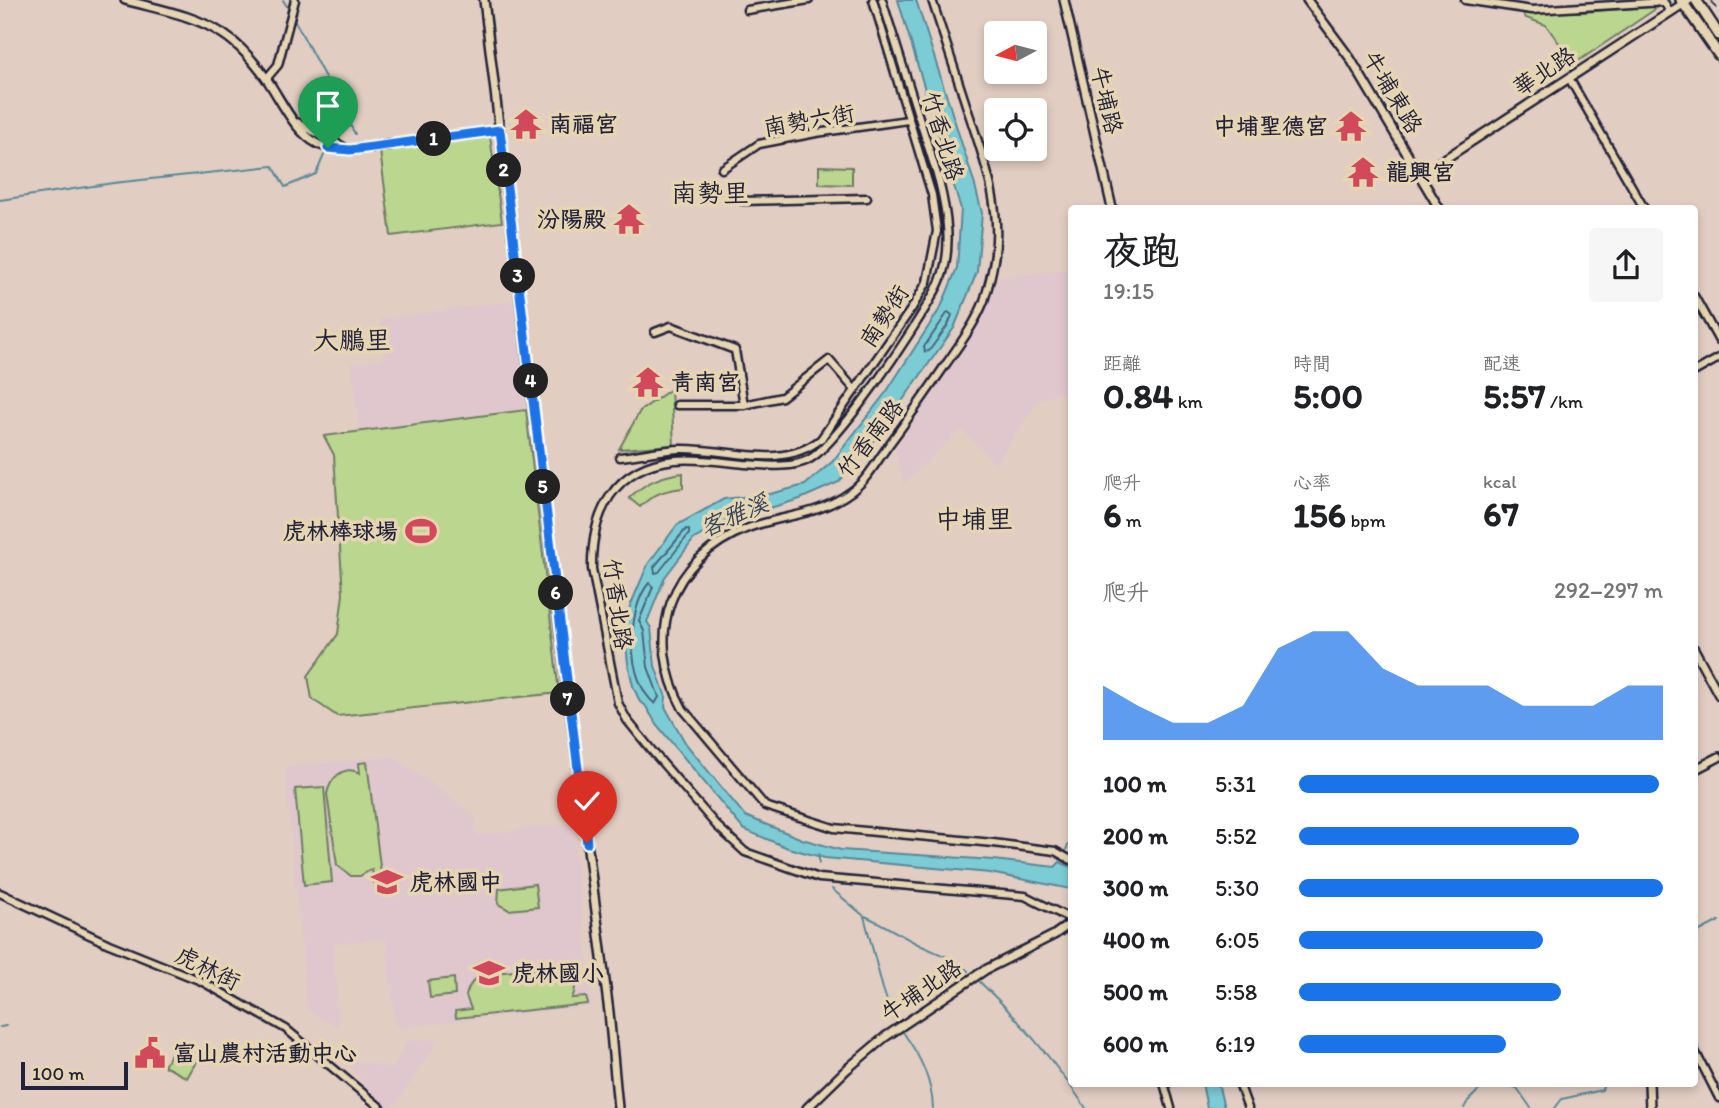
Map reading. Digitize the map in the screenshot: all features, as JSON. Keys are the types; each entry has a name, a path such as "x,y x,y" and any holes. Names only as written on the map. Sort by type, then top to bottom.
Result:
{"main road":[{"path":"1696,0 1719,35"},
{"path":"1685,1 1719,55"}],"street":[{"path":"125,0 200,23 223,34 266,79 295,122 350,150 500,130"},
{"path":"266,79 278,65 295,0"},
{"path":"484,0 609,1012 618,1108"},
{"path":"747,10 809,0"},
{"name":"南勢街","path":"620,457 680,449 755,456 790,455 810,448 821,439 856,390 927,282 937,231 932,195 873,0"},
{"name":"竹香北路","path":"882,0 946,211 947,244 940,280 921,313 841,429 822,450 808,460 793,464 768,465 678,460 646,466 617,486 600,515 592,552 592,569 611,677 618,703 638,734 716,825 745,852 819,878 1025,896 1068,919"},
{"name":"竹香南路","path":"932,0 991,183 996,221 995,259 984,301 953,354 856,489 820,510 751,527 704,553 691,568 670,605 664,636 665,656 674,693 683,709 765,806 835,828 1055,851 1068,858"},
{"name":"牛埔路","path":"1065,0 1111,205"},
{"name":"牛埔東路","path":"1307,0 1350,58 1437,205"},
{"path":"1465,0 1532,10 1664,2 1670,12"},
{"path":"1532,0 1532,10"},
{"name":"華北路","path":"1420,174 1685,1"},
{"path":"1517,8 1517,19"},
{"path":"1569,78 1642,205"},
{"name":"南勢六街","path":"722,169 759,144 908,120"},
{"path":"742,201 867,198"},
{"path":"1698,303 1719,341"},
{"path":"655,332 670,327 735,350 744,405"},
{"path":"1698,370 1719,358"},
{"path":"677,405 744,405 782,397 829,360 856,390"},
{"path":"1698,656 1719,695"},
{"path":"1698,768 1719,757"},
{"name":"虎林街","path":"0,893 109,944 201,981 286,1029 381,1108"},
{"name":"牛埔北路","path":"807,1108 885,1037 985,970 1054,935 1068,923"},
{"path":"1698,1057 1719,1098"},
{"path":"1165,1087 1171,1108"},
{"path":"1240,1087 1248,1108"},
{"path":"1648,1087 1650,1108"}],"shaded area":[{"path":"1068,269 1068,389 1038,401 995,465 962,428 904,484 895,450 978,323 997,277"},
{"path":"513,301 526,410 359,431 352,363 385,359 380,319"},
{"path":"393,756 473,814 478,835 572,823 592,1006 396,1028 385,938 334,944 339,1028 307,1009 285,767"},
{"path":"439,1039 393,1108 388,1108 373,1096 353,1070 342,1063 342,1057 393,1069 407,1041"}],"green space":[{"path":"1660,6 1574,64 1546,25 1526,18 1522,12 1583,12"},
{"path":"490,136 502,222 391,236 380,151"},
{"path":"819,166 852,167 852,185 819,184"},
{"path":"671,389 674,445 619,449 640,411"},
{"name":"虎林棒球場","path":"526,410 559,693 337,716 312,699 308,676 338,634 343,594 334,455 324,436"},
{"path":"683,473 683,488 659,493 640,507 629,498 654,481"},
{"path":"367,762 382,882 374,883 372,869 360,876 351,876 337,865 327,794 334,778 348,770 360,773 359,763"},
{"path":"324,787 332,882 304,885 295,789"},
{"path":"535,884 538,907 509,910 498,904 499,889"},
{"path":"562,966 574,981 572,998 586,997 588,1004 456,1018 455,1011 471,1009 467,992 472,982 485,974"},
{"path":"454,978 455,995 430,998 428,981"},
{"path":"173,1050 196,1062 187,1078 164,1066"}],"water":[{"name":"客雅溪","path":"898,0 916,0 974,182 982,213 977,272 954,328 878,435 839,482 800,499 730,520 694,539 665,577 647,622 651,628 655,666 666,697 665,707 686,744 745,816 802,839 841,850 994,860 1055,867 1060,862 1068,866 1068,888 990,873 825,858 788,848 743,829 640,702 628,663 625,636 628,611 648,564 677,525 724,499 770,494 805,485 832,462 887,391 941,307 957,268 961,209"},
{"path":"1203,1087 1219,1087 1224,1108 1207,1108"}],"waterway":[{"path":"283,0 288,8"},
{"path":"295,21 355,134"},
{"path":"0,200 113,183 273,166 285,187 316,174 324,155"},
{"path":"1065,853 1068,845"},
{"path":"819,854 819,863"},
{"path":"832,889 864,916 894,1020"},
{"path":"865,916 952,960 968,971"},
{"path":"1698,932 1719,921"},
{"path":"980,982 1009,1011 1068,1082"},
{"path":"0,1027 6,1026"},
{"path":"903,1032 924,1068 933,1108"},
{"path":"1071,1087 1086,1108"},
{"path":"1464,1108 1482,1087"},
{"path":"1514,1087 1531,1108"},
{"path":"1555,1108 1562,1099 1602,1090 1603,1087"}],"railway":[{"path":"1711,0 1719,12"}],"place":[{"name":"南福宮","path":"526,124"},
{"name":"中埔聖德宮","path":"1351,126"},
{"name":"龍興宮","path":"1363,172"},
{"name":"汾陽殿","path":"629,219"},
{"name":"青南宫","path":"648,382"},
{"name":"虎林棒球場","path":"421,531"},
{"name":"虎林國中","path":"387,882"},
{"name":"虎林國小","path":"489,973"},
{"name":"富山農村活動中心","path":"150,1053"}],"district":[{"name":"南勢里","path":"710,193"},
{"name":"大鵬里","path":"352,340"},
{"name":"中埔里","path":"974,519"}],"route":[{"path":"328,148 350,150 500,130 587,843"}]}
